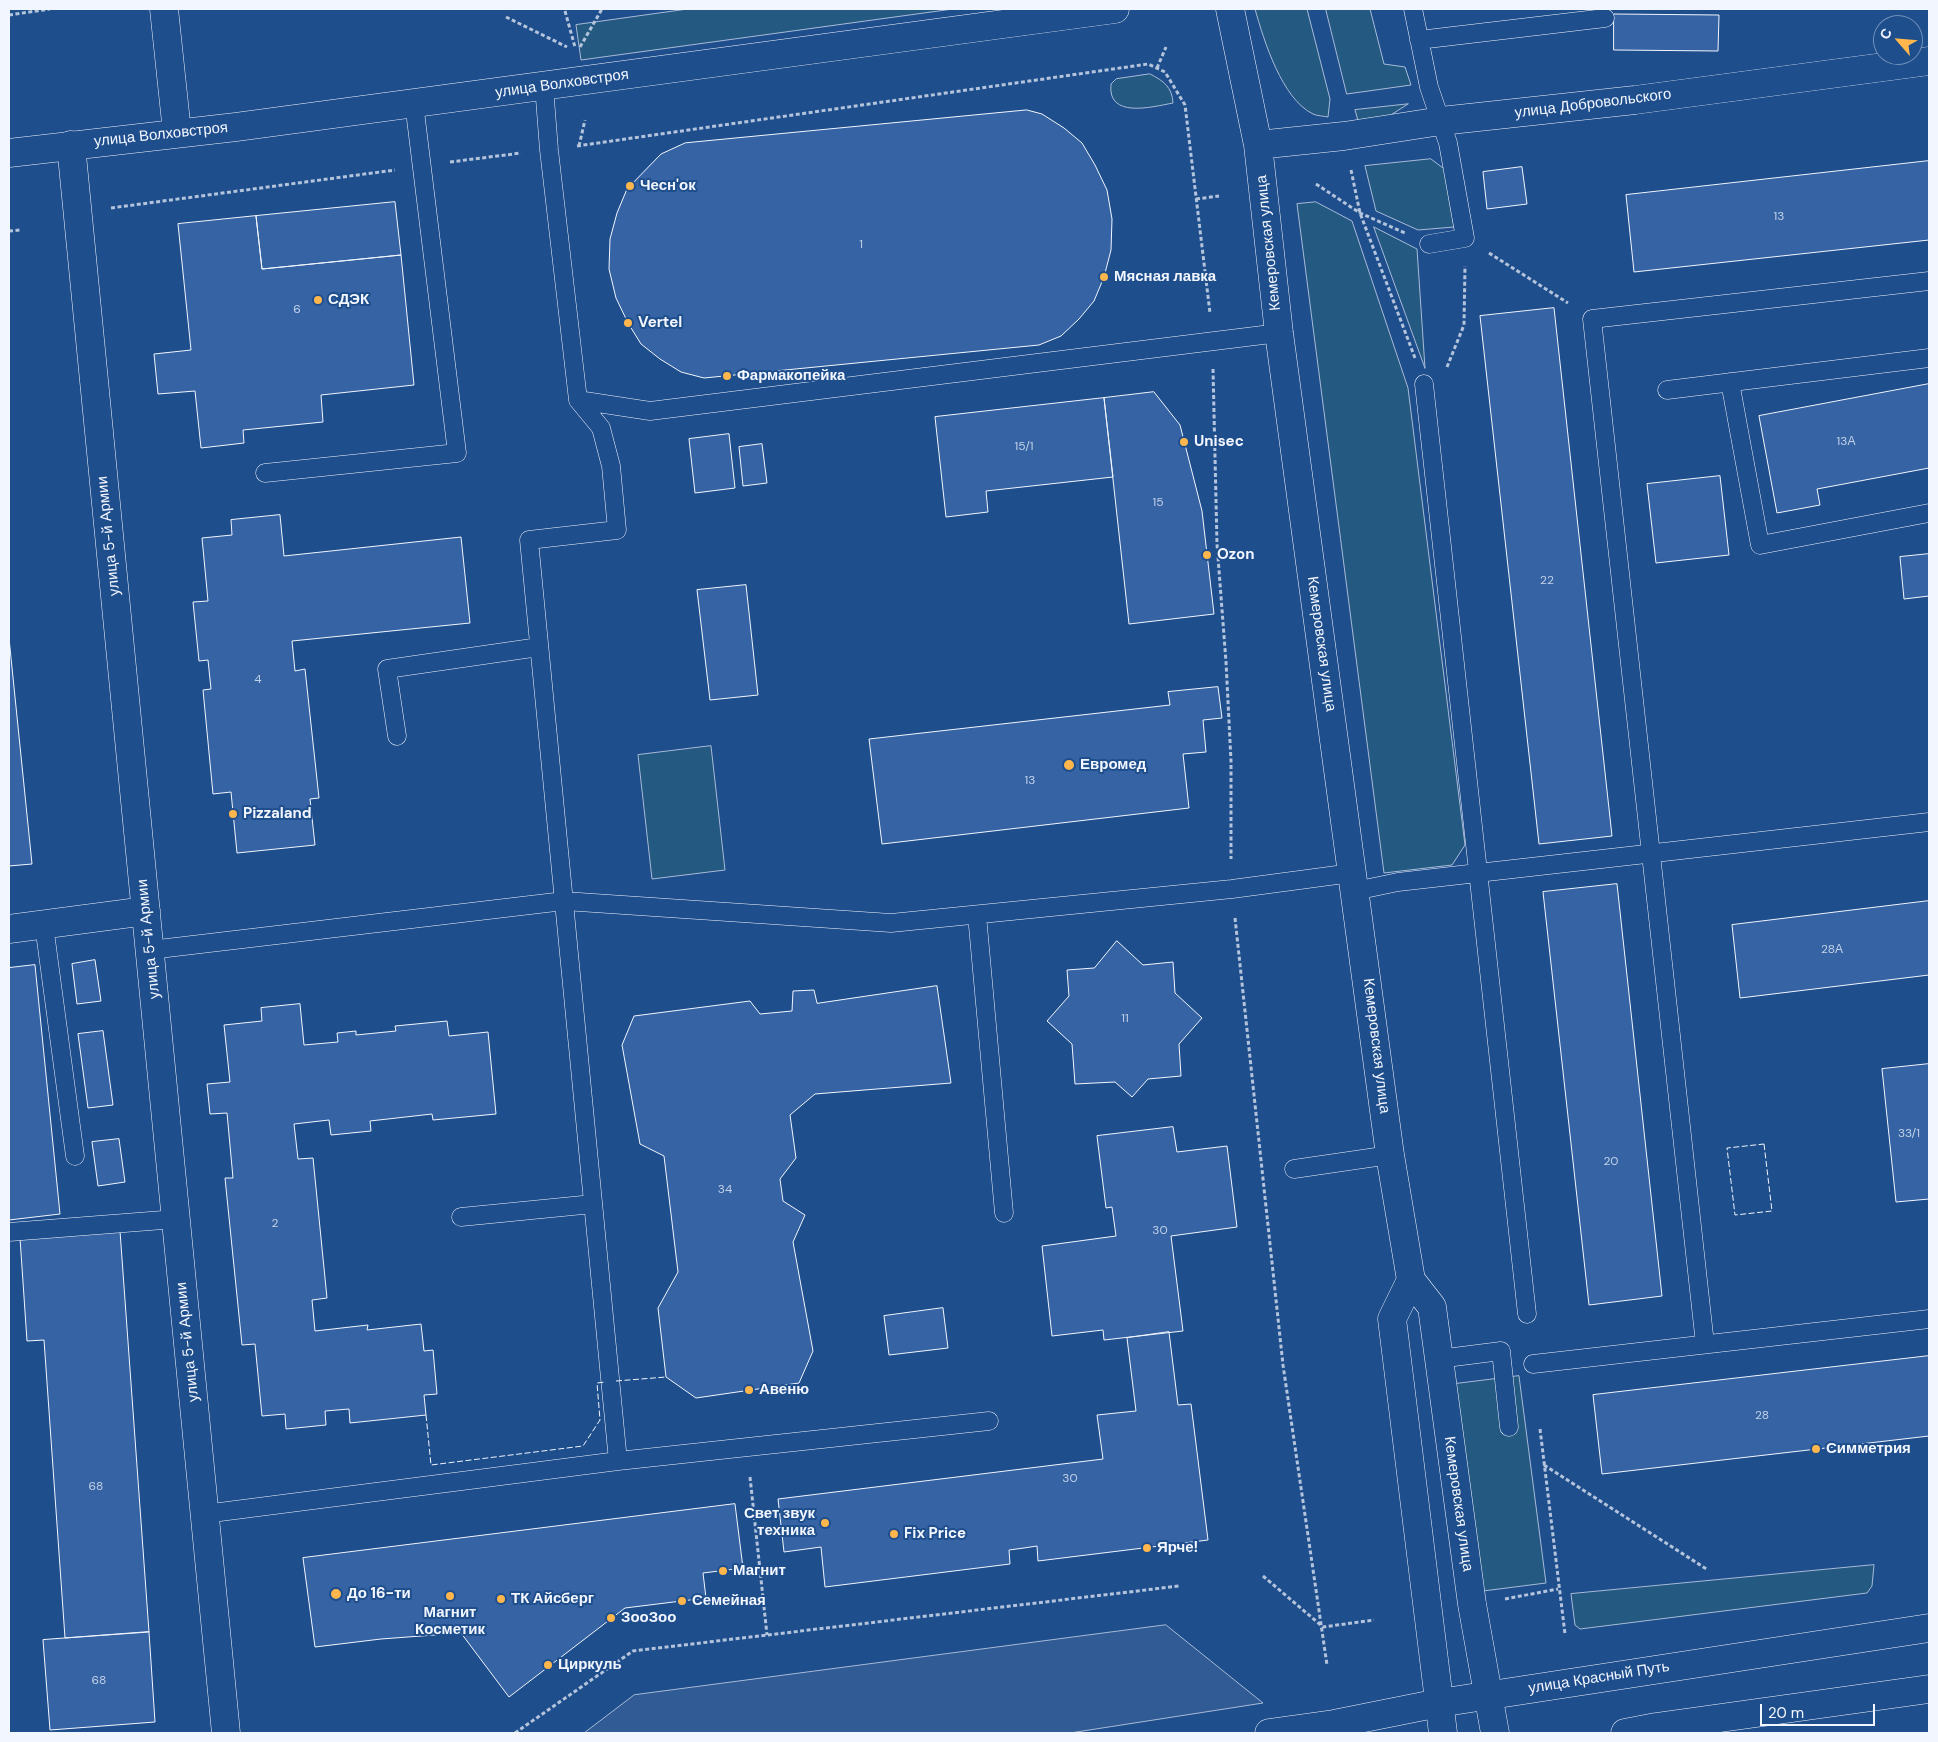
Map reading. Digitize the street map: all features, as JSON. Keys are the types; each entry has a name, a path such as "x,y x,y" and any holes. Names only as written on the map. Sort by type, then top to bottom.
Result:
{"main road":[{"path":"164,9 177,132"},
{"name":"улица Волховстроя","path":"9,153 177,132 236,127 1116,9"},
{"name":"Кемеровская улица","path":"1230,9 1258,145 1279,333 1390,1155 1410,1280 1432,1307 1472,1604 1495,1733"},
{"name":"улица Добровольского","path":"1258,145 1344,136 1442,121 1635,100 1929,61"},
{"name":"улица 5-й Армии","path":"71,145 226,1733"},
{"path":"9,929 146,911"},
{"path":"1410,1280 1392,1319 1443,1733"},
{"name":"улица Красный Путь","path":"1270,1733 1334,1724 1439,1703 1929,1628"},
{"path":"1625,1733 1929,1689"}],"lane":[{"path":"1413,9 1429,87 1448,143 1465,238 1429,244"},
{"path":"1419,40 1605,18"},
{"path":"544,86 549,150 578,400 601,428 611,466 617,530 529,540 618,1461"},
{"path":"265,473 457,453 414,103"},
{"path":"1705,1344 1592,319 1929,281"},
{"path":"578,400 650,411 1279,333"},
{"path":"1667,390 1929,358"},
{"path":"1730,382 1760,545 1929,513"},
{"path":"1424,384 1527,1314"},
{"path":"397,736 387,669 539,647"},
{"path":"150,950 564,900 891,924 1232,889 1354,882 1398,882 1929,822"},
{"path":"977,915 1004,1213"},
{"path":"44,925 74,1156"},
{"path":"1294,1169 1390,1155"},
{"path":"461,1217 593,1204"},
{"path":"9,1232 176,1219"},
{"path":"1533,1364 1929,1319"},
{"path":"1438,1359 1500,1351 1509,1427"},
{"path":"204,1514 618,1461 989,1421"}],"path":[{"path":"9,15 50,9"},
{"path":"577,52 602,9"},
{"path":"565,11 577,52"},
{"path":"506,18 577,52"},
{"path":"1157,68 1166,47"},
{"path":"78,212 579,146 1148,64 1165,72 1185,105 1213,341 1217,544 1231,761 1230,836 1232,889 1283,1365 1327,1665"},
{"path":"579,146 585,120"},
{"path":"1349,161 1360,213 1424,384 1447,367 1464,325 1465,238"},
{"path":"1316,184 1360,213 1429,244"},
{"path":"1196,199 1219,196"},
{"path":"9,231 20,230"},
{"path":"1465,238 1592,319"},
{"path":"1540,1428 1558,1589 1565,1634"},
{"path":"746,1447 767,1635"},
{"path":"1544,1465 1708,1570"},
{"path":"1263,1576 1322,1627 1374,1620"},
{"path":"515,1733 633,1651 1179,1586"},
{"path":"1499,1600 1558,1589"}],"shaded area":[{"path":"688,9 953,9 581,60 576,25"},
{"path":"1255,9 1307,9 1330,99 1328,117 1313,114 1302,106 1283,83 1269,52"},
{"path":"1326,9 1370,9 1384,64 1405,67 1411,85 1347,94"},
{"path":"1150,74 1166,85 1171,93 1173,103 1154,107 1133,108 1116,102 1112,95 1111,84 1116,79"},
{"path":"1408,104 1383,120 1359,124 1355,110"},
{"path":"1431,159 1447,171 1454,227 1418,230 1376,211 1365,166"},
{"path":"1316,202 1352,221 1408,388 1465,845 1452,865 1384,873 1297,204"},
{"path":"1374,227 1417,249 1425,368"},
{"path":"711,746 725,870 652,879 638,755"},
{"path":"1519,1376 1546,1583 1483,1591 1455,1384"},
{"path":"1874,1565 1872,1586 1867,1593 1580,1629 1575,1625 1571,1594"},
{"path":"1166,1625 1263,1703 1070,1733 584,1733 634,1695"}],"building":[{"path":"1614,14 1719,15 1718,51 1614,50"},
{"path":"1027,110 1042,114 1064,128 1082,143 1107,190 1112,219 1111,250 1104,277 1094,301 1061,336 1039,345 704,378 681,372 660,359 641,344 628,323 616,298 609,269 610,239 617,213 627,189 661,154 685,143"},
{"path":"1929,161 1929,240 1634,272 1626,195"},
{"path":"1522,167 1527,204 1487,209 1483,172"},
{"path":"395,202 401,255 262,269 256,216"},
{"path":"256,216 262,269 401,255 414,385 321,395 323,422 243,430 244,443 201,448 195,391 158,394 154,354 191,350 178,224"},
{"path":"1554,308 1612,836 1539,844 1480,316"},
{"path":"1929,384 1929,468 1817,489 1820,505 1777,513 1759,416"},
{"path":"1154,392 1180,425 1202,511 1214,614 1129,624 1104,398"},
{"path":"1104,398 1113,477 986,491 988,512 946,517 935,417"},
{"path":"729,434 735,488 695,493 689,439"},
{"path":"762,444 767,483 743,486 739,447"},
{"path":"1720,476 1729,555 1656,563 1647,484"},
{"path":"280,515 284,556 461,537 470,623 292,641 295,671 305,669 319,798 310,799 315,845 237,853 231,792 213,794 203,690 211,689 208,660 199,661 193,602 208,601 202,538 232,535 231,520"},
{"path":"1929,554 1929,596 1904,599 1900,557"},
{"path":"746,585 758,695 710,700 697,590"},
{"path":"9,638 32,864 9,866"},
{"path":"1218,687 1222,718 1203,720 1206,752 1183,754 1189,808 882,844 869,739 1170,705 1168,692"},
{"path":"1617,884 1662,1296 1589,1305 1543,892"},
{"path":"1929,901 1929,975 1740,998 1732,925"},
{"path":"1117,941 1143,965 1173,962 1175,993 1202,1018 1179,1044 1181,1076 1148,1079 1132,1097 1115,1082 1075,1084 1072,1044 1047,1021 1069,996 1067,970 1094,968"},
{"path":"95,960 101,1001 77,1004 72,964"},
{"path":"35,965 60,1214 9,1220 9,968"},
{"path":"937,986 951,1083 815,1094 790,1115 796,1158 780,1179 783,1201 805,1215 793,1242 813,1351 799,1383 696,1398 666,1377 658,1308 678,1272 664,1156 640,1144 622,1045 634,1016 750,1001 760,1014 792,1011 793,991 814,990 817,1003"},
{"path":"300,1004 304,1045 338,1042 337,1033 356,1031 356,1035 396,1031 395,1026 447,1021 449,1036 488,1032 496,1114 433,1120 432,1114 370,1121 371,1131 331,1135 329,1120 294,1124 298,1159 313,1158 327,1298 312,1300 315,1331 368,1325 367,1330 421,1324 424,1351 433,1350 437,1394 424,1395 426,1415 350,1423 349,1409 325,1411 326,1425 286,1429 285,1414 262,1416 255,1344 242,1345 225,1178 233,1178 227,1113 210,1114 207,1084 230,1082 224,1025 262,1021 261,1008"},
{"path":"103,1031 113,1105 88,1108 78,1034"},
{"path":"1929,1064 1929,1199 1896,1202 1882,1069"},
{"path":"1173,1127 1177,1152 1227,1146 1237,1227 1171,1236 1183,1331 1104,1340 1103,1330 1052,1336 1042,1246 1116,1236 1112,1207 1106,1208 1097,1136"},
{"path":"119,1139 125,1182 98,1186 92,1142"},
{"path":"120,1231 149,1632 65,1638 44,1340 27,1341 20,1238"},
{"path":"943,1308 948,1348 889,1355 884,1316"},
{"path":"1169,1332 1178,1405 1191,1404 1208,1540 1038,1561 1037,1546 1009,1550 1010,1564 825,1587 821,1547 784,1552 778,1499 1103,1459 1097,1415 1136,1411 1127,1338"},
{"path":"1929,1356 1929,1436 1602,1474 1593,1395"},
{"name":"ТК Айсберг","path":"735,1504 743,1568 703,1573 706,1598 625,1608 509,1697 461,1633 381,1639 315,1647 303,1558"},
{"path":"149,1632 155,1722 50,1730 43,1640"}],"fence":[{"path":"1764,1144 1772,1211 1735,1215 1727,1148 1764,1144"},
{"path":"616,1381 666,1377"},
{"path":"426,1415 431,1465 583,1446 600,1420 597,1383 606,1382"}],"place":[{"name":"Чесн'ок","path":"630,186"},
{"name":"Мясная лавка","path":"1104,277"},
{"name":"СДЭК","path":"318,300"},
{"name":"Vertel","path":"628,323"},
{"name":"Фармакопейка","path":"727,376"},
{"name":"Unisec","path":"1184,442"},
{"name":"Ozon","path":"1207,555"},
{"name":"Евромед","path":"1069,765"},
{"name":"Pizzaland","path":"233,814"},
{"name":"Авеню","path":"749,1390"},
{"name":"Симметрия","path":"1816,1449"},
{"name":"Свет звук техника","path":"825,1523"},
{"name":"Fix Price","path":"894,1534"},
{"name":"Ярче!","path":"1147,1548"},
{"name":"Магнит","path":"723,1571"},
{"name":"До 16-ти","path":"336,1594"},
{"name":"Магнит Косметик","path":"450,1596"},
{"name":"ТК Айсберг","path":"501,1599"},
{"name":"Семейная","path":"682,1601"},
{"name":"ЗооЗоо","path":"611,1618"},
{"name":"Циркуль","path":"548,1665"}]}
